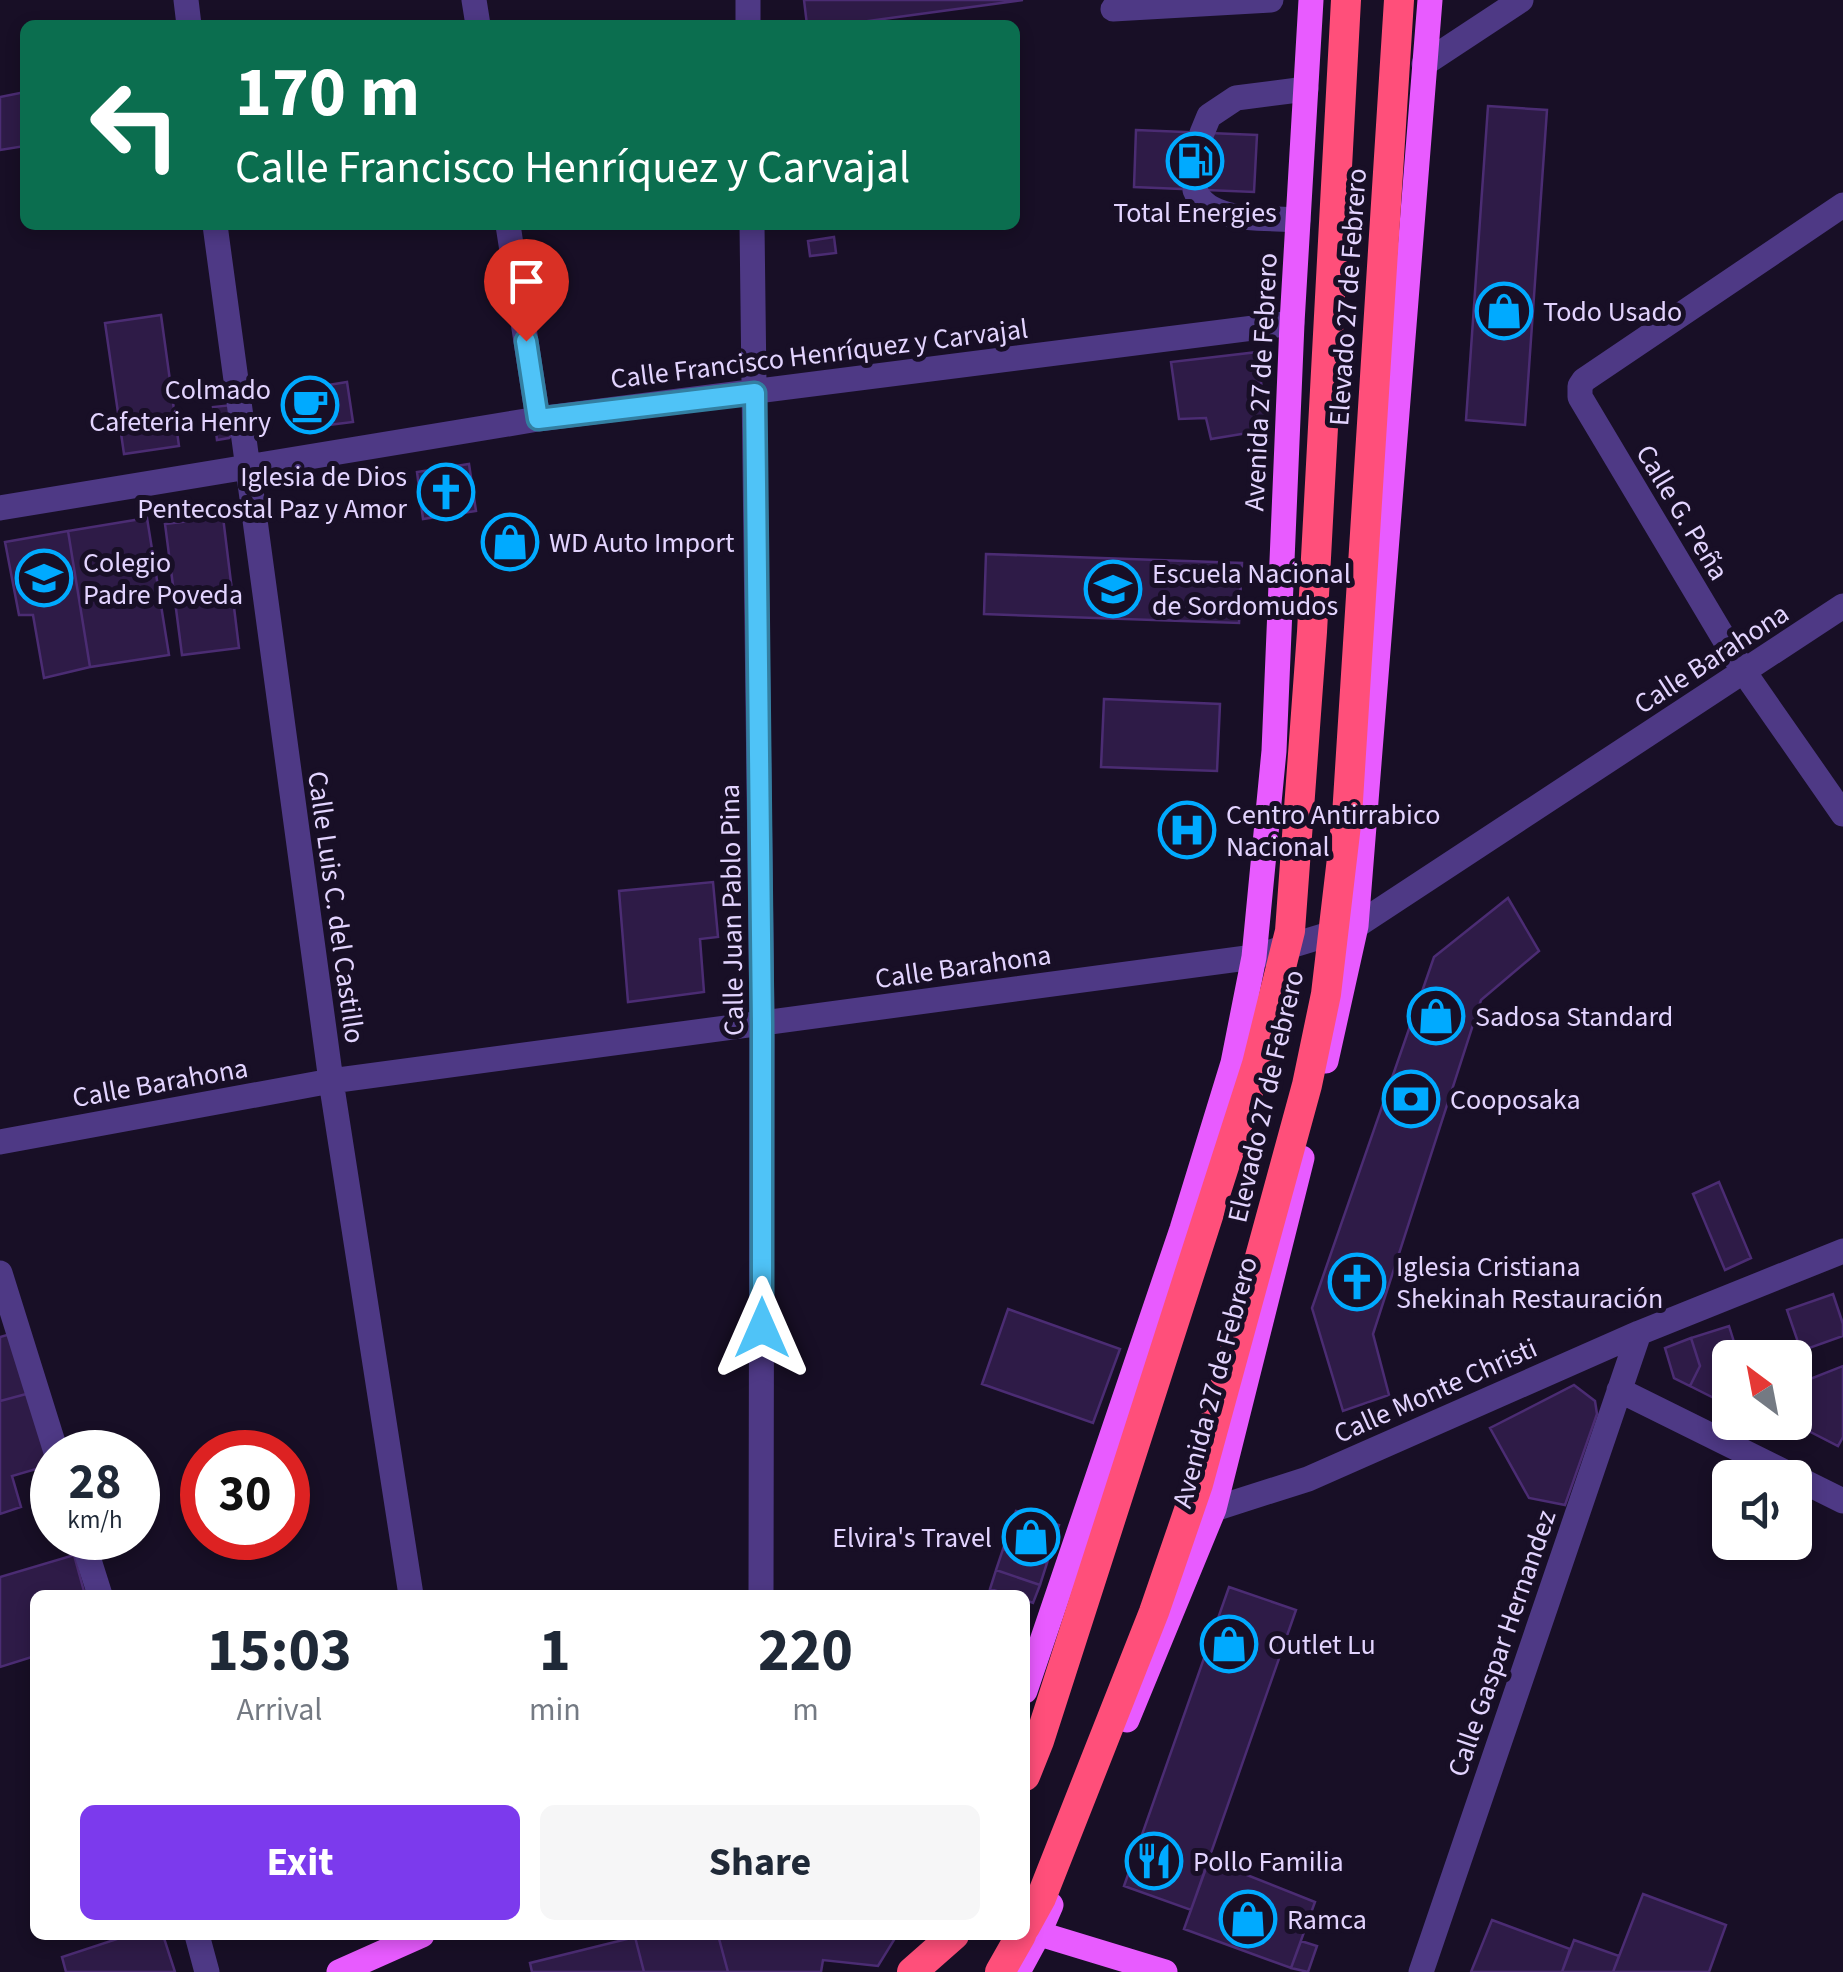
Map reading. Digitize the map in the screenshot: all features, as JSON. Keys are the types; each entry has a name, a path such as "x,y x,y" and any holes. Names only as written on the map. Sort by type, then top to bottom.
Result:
{"highway":[{"name":"Elevado 27 de Febrero","path":"1030,1764 1257,1064 1290,931 1312,632 1346,0"},
{"name":"Elevado 27 de Febrero","path":"1030,1924 1154,1612 1198,1484 1306,1085 1326,994 1347,816 1399,0"},
{"path":"911,1972 951,1940"},
{"path":"940,1972 955,1940"},
{"name":"Elevado 27 de Febrero","path":"1000,1972 1021,1940"}],"main road":[{"name":"Avenida 27 de Febrero","path":"1030,1676 1182,1229 1233,1063 1254,956 1274,751 1292,323 1311,0"},
{"name":"Avenida 27 de Febrero","path":"1030,1924 1214,1509 1339,1010 1356,926 1430,0"},
{"path":"1030,1932 1165,1972"},
{"path":"339,1972 411,1940"},
{"path":"911,1972 929,1940"},
{"name":"Avenida 27 de Febrero","path":"1018,1972 1025,1940"}],"street":[{"path":"1113,9 1271,0"},
{"path":"1424,64 1521,0"},
{"path":"1202,133 1209,116 1236,98 1306,89"},
{"path":"1195,190 1200,202 1221,214 1298,220"},
{"name":"Calle G. Peña","path":"1843,204 1580,386 1580,398 1744,672 1843,814"},
{"name":"Calle Luis C. del Castillo","path":"216,230 331,1082 410,1590"},
{"path":"509,230 538,419"},
{"name":"Calle Juan Pablo Pina","path":"752,230 762,1024 762,1590"},
{"name":"Calle Francisco Henríquez y Carvajal","path":"0,508 538,419 1292,323"},
{"name":"Calle Barahona","path":"0,1142 331,1082 1254,956 1356,926 1843,606"},
{"name":"Calle Monte Christi","path":"1214,1509 1308,1479 1639,1333 1843,1250"},
{"path":"0,1273 49,1430"},
{"name":"Calle Gaspar Hernandez","path":"1420,1972 1639,1333"},
{"path":"1619,1390 1843,1500"},
{"path":"89,1560 98,1590"},
{"path":"198,1940 207,1972"}],"building":[{"path":"804,0 1023,0 876,20 806,20"},
{"path":"20,93 20,147 0,150 0,97"},
{"path":"1488,106 1547,110 1525,425 1466,420"},
{"name":"Total Energies","path":"1136,130 1257,135 1254,192 1134,187"},
{"path":"834,237 836,253 810,256 808,241"},
{"path":"161,315 179,446 124,454 105,323"},
{"path":"1258,352 1266,430 1211,439 1206,418 1179,419 1171,362"},
{"path":"347,382 353,422 328,425 322,386"},
{"name":"Colmado Cafeteria Henry","path":"322,386 328,425 306,428 297,420 293,390"},
{"path":"232,405 235,431 229,438 217,440 213,407"},
{"name":"Iglesia de Dios Pentecostal Paz y Amor","path":"469,464 476,511 423,519 417,472"},
{"path":"223,517 239,648 182,655 165,524"},
{"path":"147,518 169,655 90,667 68,531"},
{"name":"Colegio Padre Poveda","path":"68,531 90,667 44,678 33,615 19,615 5,542"},
{"name":"Escuela Nacional de Sordomudos","path":"986,554 1242,563 1239,623 984,614"},
{"path":"1104,699 1220,704 1217,771 1101,767"},
{"path":"713,882 718,937 700,939 704,992 628,1002 619,891"},
{"path":"1508,898 1539,951 1481,1000 1373,1334 1389,1395 1343,1411 1312,1308 1434,957"},
{"path":"1719,1182 1751,1258 1725,1270 1693,1194"},
{"path":"1833,1294 1843,1336 1812,1347 1812,1340 1797,1340 1787,1310"},
{"path":"1008,1309 1120,1349 1093,1423 982,1384"},
{"path":"1729,1326 1733,1340 1712,1340 1712,1397 1690,1386 1700,1366 1691,1338"},
{"path":"14,1333 30,1393 0,1401 0,1337"},
{"path":"1691,1338 1700,1366 1690,1386 1674,1378 1665,1348"},
{"path":"1843,1366 1843,1437 1838,1446 1812,1433 1812,1378"},
{"path":"1574,1385 1595,1401 1597,1414 1565,1505 1529,1498 1490,1428"},
{"path":"30,1393 40,1430 30,1430 30,1471 12,1476 21,1507 0,1514 0,1401"},
{"name":"Elvira's Travel","path":"1016,1511 1059,1525 1047,1563 1003,1549"},
{"path":"1003,1549 1047,1563 1040,1585 996,1570"},
{"path":"57,1560 75,1560 84,1590 30,1590 30,1658 0,1667 0,1577"},
{"path":"996,1570 1040,1585 1033,1603 1030,1590 990,1589"},
{"path":"1229,1587 1296,1610 1191,1910 1124,1886"},
{"name":"Ramca","path":"1209,1860 1315,1902 1291,1968 1184,1929"},
{"path":"1643,1894 1726,1925 1709,1972 1613,1972"},
{"path":"1492,1920 1570,1949 1562,1972 1471,1972"},
{"path":"114,1940 165,1940 175,1972 66,1972 62,1957"},
{"path":"636,1940 719,1940 728,1972 644,1972"},
{"path":"636,1940 644,1972 532,1972 530,1963"},
{"path":"719,1940 894,1940 878,1966 823,1960 821,1972 728,1972"},
{"path":"1574,1940 1619,1956 1613,1972 1562,1972"},
{"path":"1301,1941 1317,1946 1308,1972 1291,1968"}],"tunnel":[{"path":"1195,190 1195,160 1202,133"}],"place":[{"name":"Total Energies","path":"1195,161"},
{"name":"Todo Usado","path":"1504,311"},
{"name":"Colmado Cafeteria Henry","path":"310,405"},
{"name":"Iglesia de Dios Pentecostal Paz y Amor","path":"446,492"},
{"name":"WD Auto Import","path":"510,542"},
{"name":"Colegio Padre Poveda","path":"44,578"},
{"name":"Escuela Nacional de Sordomudos","path":"1113,589"},
{"name":"Centro Antirrabico Nacional","path":"1187,830"},
{"name":"Sadosa Standard","path":"1436,1016"},
{"name":"Cooposaka","path":"1411,1099"},
{"name":"Iglesia Cristiana Shekinah Restauración","path":"1357,1282"},
{"name":"Elvira's Travel","path":"1031,1537"},
{"name":"Outlet Lu","path":"1229,1644"},
{"name":"Pollo Familia","path":"1154,1861"},
{"name":"Ramca","path":"1248,1919"}],"route":[{"path":"526,341 538,419 755,393 762,1328"}]}
